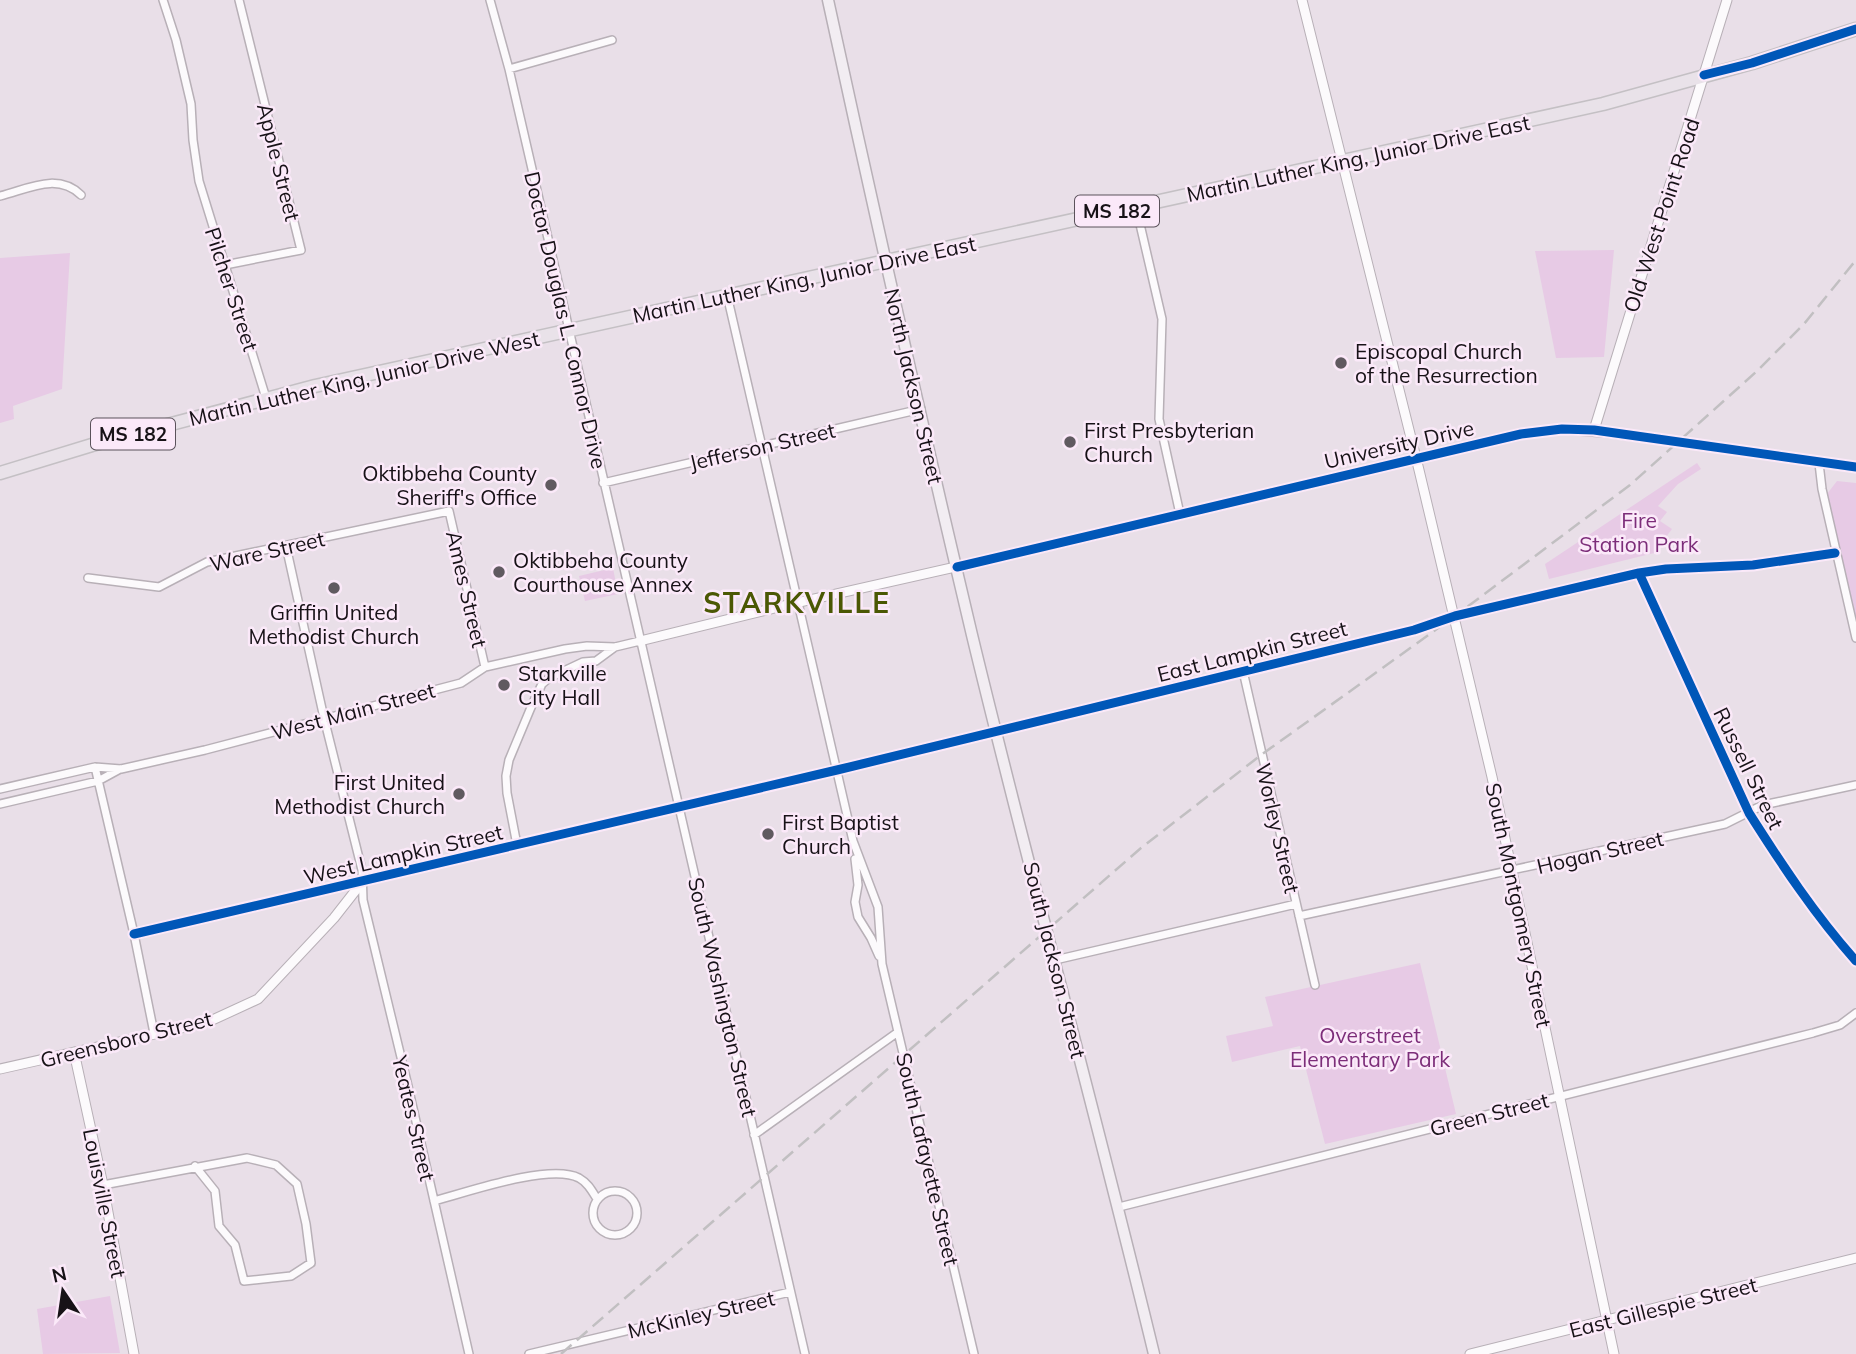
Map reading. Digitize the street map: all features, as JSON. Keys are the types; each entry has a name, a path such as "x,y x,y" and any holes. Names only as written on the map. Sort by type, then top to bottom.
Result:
{"main road":[{"name":"North Jackson Street","path":"828,0 885,261 957,567"},
{"name":"Martin Luther King, Junior Drive East","path":"568,331 1603,104 1752,63 1856,29"},
{"name":"Martin Luther King, Junior Drive West","path":"0,472 266,398 568,331"},
{"name":"South Jackson Street","path":"957,567 1154,1354"}],"street":[{"name":"Pilcher Street","path":"163,0 176,40 191,104 199,181 266,398"},
{"name":"Apple Street","path":"225,265 301,250 239,0"},
{"name":"Doctor Douglas L. Connor Drive","path":"490,0 509,69 640,641"},
{"name":"South Montgomery Street","path":"1302,0 1455,616 1614,1354"},
{"name":"Old West Point Road","path":"1594,430 1727,0"},
{"path":"509,69 612,40"},
{"path":"0,196 53,182 65,183 80,195"},
{"path":"1136,207 1162,319 1159,419 1180,514"},
{"name":"South Lafayette Street","path":"727,295 853,841 858,881 858,916 869,933 882,964"},
{"name":"Jefferson Street","path":"603,483 921,409"},
{"name":"University Drive","path":"640,641 797,602 1536,431 1594,430 1856,467"},
{"path":"1819,463 1835,553 1856,638"},
{"name":"Ware Street","path":"88,578 159,587 207,562 449,511"},
{"name":"Ames Street","path":"449,511 485,667"},
{"name":"Yeates Street","path":"286,546 363,881 363,900 468,1354"},
{"name":"East Lampkin Street","path":"680,806 838,773 996,731 1414,630 1455,616 1639,573 1675,568 1753,565 1835,553"},
{"name":"Russell Street","path":"1639,573 1749,813 1807,903 1856,961"},
{"name":"West Main Street","path":"0,804 98,781 121,769 205,750 461,683 485,667 565,649 587,646 615,647 640,641"},
{"name":"South Washington Street","path":"640,641 804,1354"},
{"path":"517,845 507,793 509,760 542,684 583,662 596,660 615,647"},
{"path":"581,648 583,662"},
{"name":"Worley Street","path":"1242,671 1315,985"},
{"path":"95,767 154,1034"},
{"name":"West Main Street","path":"0,789 95,767 121,769"},
{"name":"Hogan Street","path":"1299,916 1725,824 1763,805 1856,785"},
{"name":"West Lampkin Street","path":"134,934 680,806"},
{"name":"South Lafayette Street","path":"853,841 878,907 882,964 974,1354"},
{"name":"Greensboro Street","path":"0,1069 208,1022 258,999 334,918 363,881"},
{"path":"856,892 864,887 871,889"},
{"path":"1055,960 1296,904"},
{"path":"869,933 879,930"},
{"name":"Green Street","path":"1119,1207 1813,1033 1840,1025 1856,1013"},
{"path":"754,1135 898,1032"},
{"name":"Louisville Street","path":"74,1052 103,1185 134,1354"},
{"path":"103,1185 195,1166 247,1158 276,1165 297,1184 311,1264 291,1276 244,1281 235,1245 219,1226 215,1191 195,1166"},
{"path":"434,1201 553,1172 577,1177 591,1188 597,1199"},
{"path":"610,1191 624,1192 638,1208 635,1223 625,1233 617,1235 603,1232 594,1220 594,1205 597,1199 610,1191"},
{"name":"East Gillespie Street","path":"1470,1354 1856,1258"},
{"name":"McKinley Street","path":"529,1354 790,1292"}],"green space":[{"path":"1614,250 1604,357 1556,358 1535,251"},
{"path":"70,253 62,389 13,406 14,419 0,423 0,258"},
{"name":"Fire Station Park","path":"1697,463 1701,469 1678,484 1658,506 1667,512 1660,521 1672,529 1654,553 1549,579 1545,564"},
{"path":"1837,481 1856,483 1856,621 1827,494"},
{"path":"613,568 618,594 585,601 579,576"},
{"name":"Overstreet Elementary Park","path":"1420,963 1456,1114 1325,1144 1300,1046 1232,1062 1226,1036 1273,1026 1265,997"},
{"path":"110,1296 120,1353 43,1354 37,1309"}],"railway":[{"path":"561,1354 1141,848 1261,755 1455,616 1630,485 1756,372 1804,324 1856,260"}],"cycle path":[{"path":"1704,75 1752,63 1856,29"},
{"path":"957,567 1521,434 1562,429 1594,430 1856,467"},
{"path":"134,934 837,770 1414,630 1455,616 1639,573 1666,569 1753,565 1835,553"},
{"path":"1639,573 1749,813 1800,889 1856,961"}],"place":[{"name":"Episcopal Church of the Resurrection","path":"1341,363"},
{"name":"First Presbyterian Church","path":"1070,442"},
{"name":"Oktibbeha County Sheriff's Office","path":"551,485"},
{"name":"Oktibbeha County Courthouse Annex","path":"499,572"},
{"name":"Griffin United Methodist Church","path":"334,588"},
{"name":"Starkville City Hall","path":"504,685"},
{"name":"First United Methodist Church","path":"459,794"},
{"name":"First Baptist Church","path":"768,834"}],"district":[{"name":"STARKVILLE","path":"797,602"}]}
